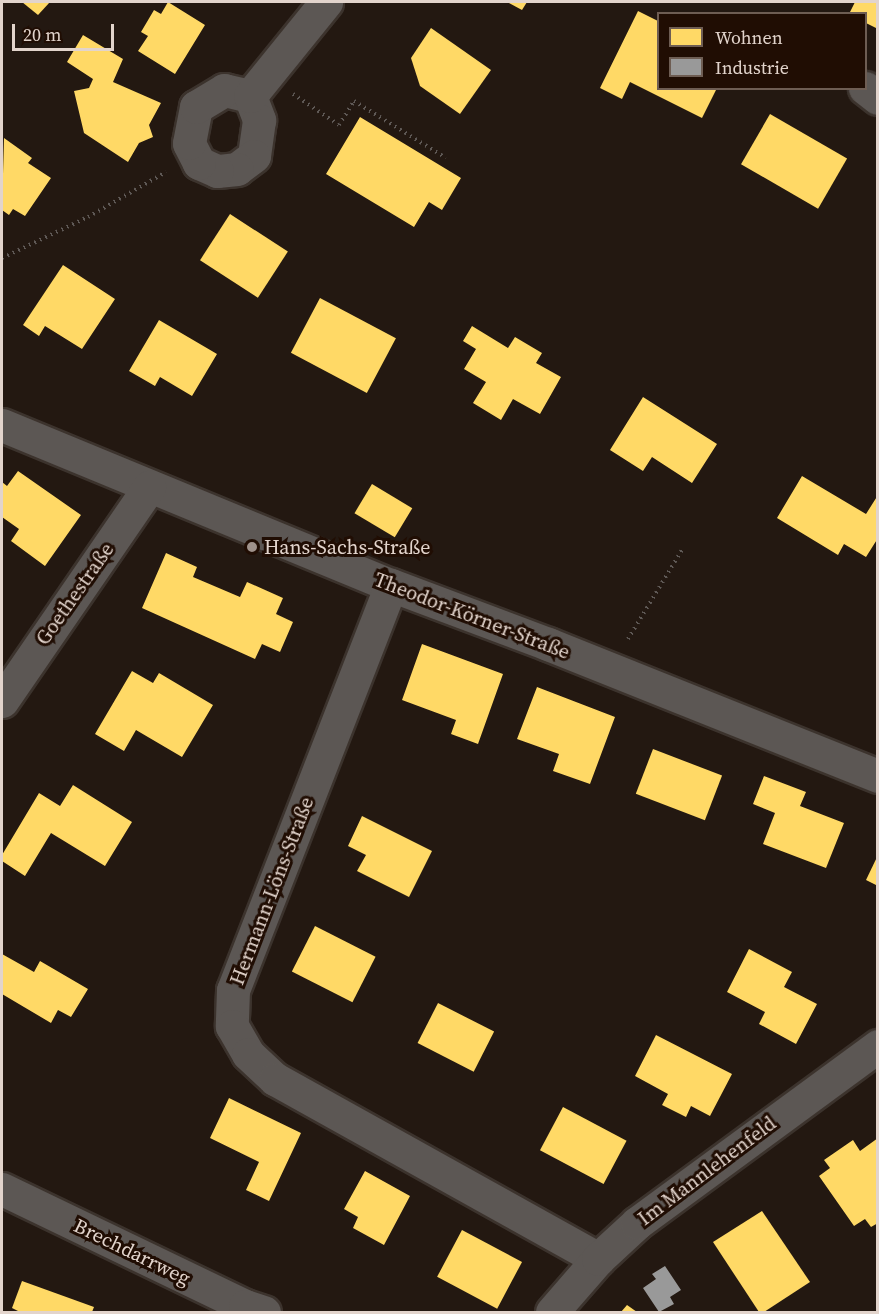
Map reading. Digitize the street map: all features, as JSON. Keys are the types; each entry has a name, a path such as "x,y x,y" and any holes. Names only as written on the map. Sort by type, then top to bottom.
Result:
{"street":[{"path":"259,86 224,90 196,106 189,143 199,163 217,171 237,169 254,156 260,120 259,86 326,2"},
{"name":"Theodor-Körner-Straße","path":"2,425 391,585 611,669 878,776"},
{"name":"Goethestraße","path":"2,701 149,487"},
{"name":"Hermann-Löns-Straße","path":"391,585 233,990 232,1026 248,1054 275,1079 598,1259"},
{"name":"Im Mannlehenfeld","path":"552,1312 598,1259 637,1223 878,1046"},
{"name":"Brechdarrweg","path":"2,1189 245,1306 264,1312"}],"path":[{"path":"259,86 339,125 354,101 446,158"},
{"path":"2,258 88,217 195,155"},
{"path":"611,669 682,550"}],"building: Wohnen":[{"path":"22,2 50,2 38,15"},
{"path":"168,2 205,25 175,74 138,51 148,36 141,32 154,10 161,14"},
{"path":"507,2 527,2 522,10"},
{"path":"855,2 878,2 878,29 867,24 867,12 850,12"},
{"path":"638,11 657,20 657,90 716,90 702,118 630,82 622,99 600,88"},
{"path":"431,28 491,70 460,114 420,86 411,58"},
{"path":"83,35 123,59 113,82 161,103 149,125 153,137 139,143 128,162 84,133 74,91 89,88 93,79 67,62"},
{"path":"770,114 847,158 818,209 741,164"},
{"path":"360,117 461,178 442,210 429,202 414,227 326,174"},
{"path":"4,138 32,158 28,163 51,178 25,216 13,209 9,215 2,210"},
{"path":"230,214 288,252 258,298 200,260"},
{"path":"63,265 115,299 82,349 45,326 39,336 23,325"},
{"path":"320,298 396,338 367,393 291,353"},
{"path":"159,320 217,354 192,396 160,377 155,386 129,371"},
{"path":"472,326 508,348 515,337 542,353 536,363 561,377 540,414 513,399 501,420 473,403 486,382 464,369 476,349 463,341"},
{"path":"643,397 717,444 692,483 652,457 643,471 610,450"},
{"path":"18,471 81,515 45,566 11,541 19,529 2,517 2,482 7,486"},
{"path":"802,476 866,514 878,495 878,538 866,557 844,544 838,555 777,518"},
{"path":"372,484 412,508 395,537 354,513"},
{"path":"166,553 197,567 193,577 240,597 247,582 283,598 276,614 293,622 280,652 262,644 255,659 142,608"},
{"path":"422,644 503,674 478,744 451,734 456,720 402,700"},
{"path":"132,671 153,683 159,673 213,705 182,757 136,730 124,751 95,734"},
{"path":"537,687 615,717 590,784 553,771 559,754 517,739"},
{"path":"653,749 722,776 705,820 636,794"},
{"path":"764,776 806,792 800,806 844,823 826,868 763,844 775,813 753,804"},
{"path":"73,785 132,822 105,866 51,833 25,876 2,861 2,855 39,793 60,806"},
{"path":"362,816 432,851 409,897 357,871 366,855 348,846"},
{"path":"878,855 878,886 866,880"},
{"path":"315,926 376,957 352,1002 292,971"},
{"path":"749,949 792,972 784,987 817,1004 796,1044 759,1024 765,1012 727,992"},
{"path":"2,954 34,972 40,961 88,989 71,1017 58,1010 51,1023 2,994"},
{"path":"438,1003 494,1032 474,1072 418,1043"},
{"path":"656,1035 732,1074 710,1116 691,1106 686,1117 662,1105 668,1094 635,1076"},
{"path":"229,1098 301,1133 269,1201 246,1190 259,1162 210,1138"},
{"path":"563,1107 627,1141 604,1184 540,1150"},
{"path":"878,1138 878,1223 871,1227 865,1219 854,1226 819,1176 830,1168 824,1160 853,1140 860,1151"},
{"path":"365,1171 410,1196 384,1245 353,1228 358,1217 344,1209"},
{"path":"762,1211 810,1282 764,1312 759,1312 713,1242"},
{"path":"462,1230 522,1262 497,1309 437,1277"},
{"path":"22,1281 94,1307 92,1312 20,1312 12,1308"},
{"path":"627,1305 637,1312 621,1312"}],"building: Industrie":[{"path":"665,1266 681,1290 670,1297 674,1304 659,1312 643,1288 656,1279 652,1274"}],"place":[{"name":"Hans-Sachs-Straße","path":"252,547"}]}
